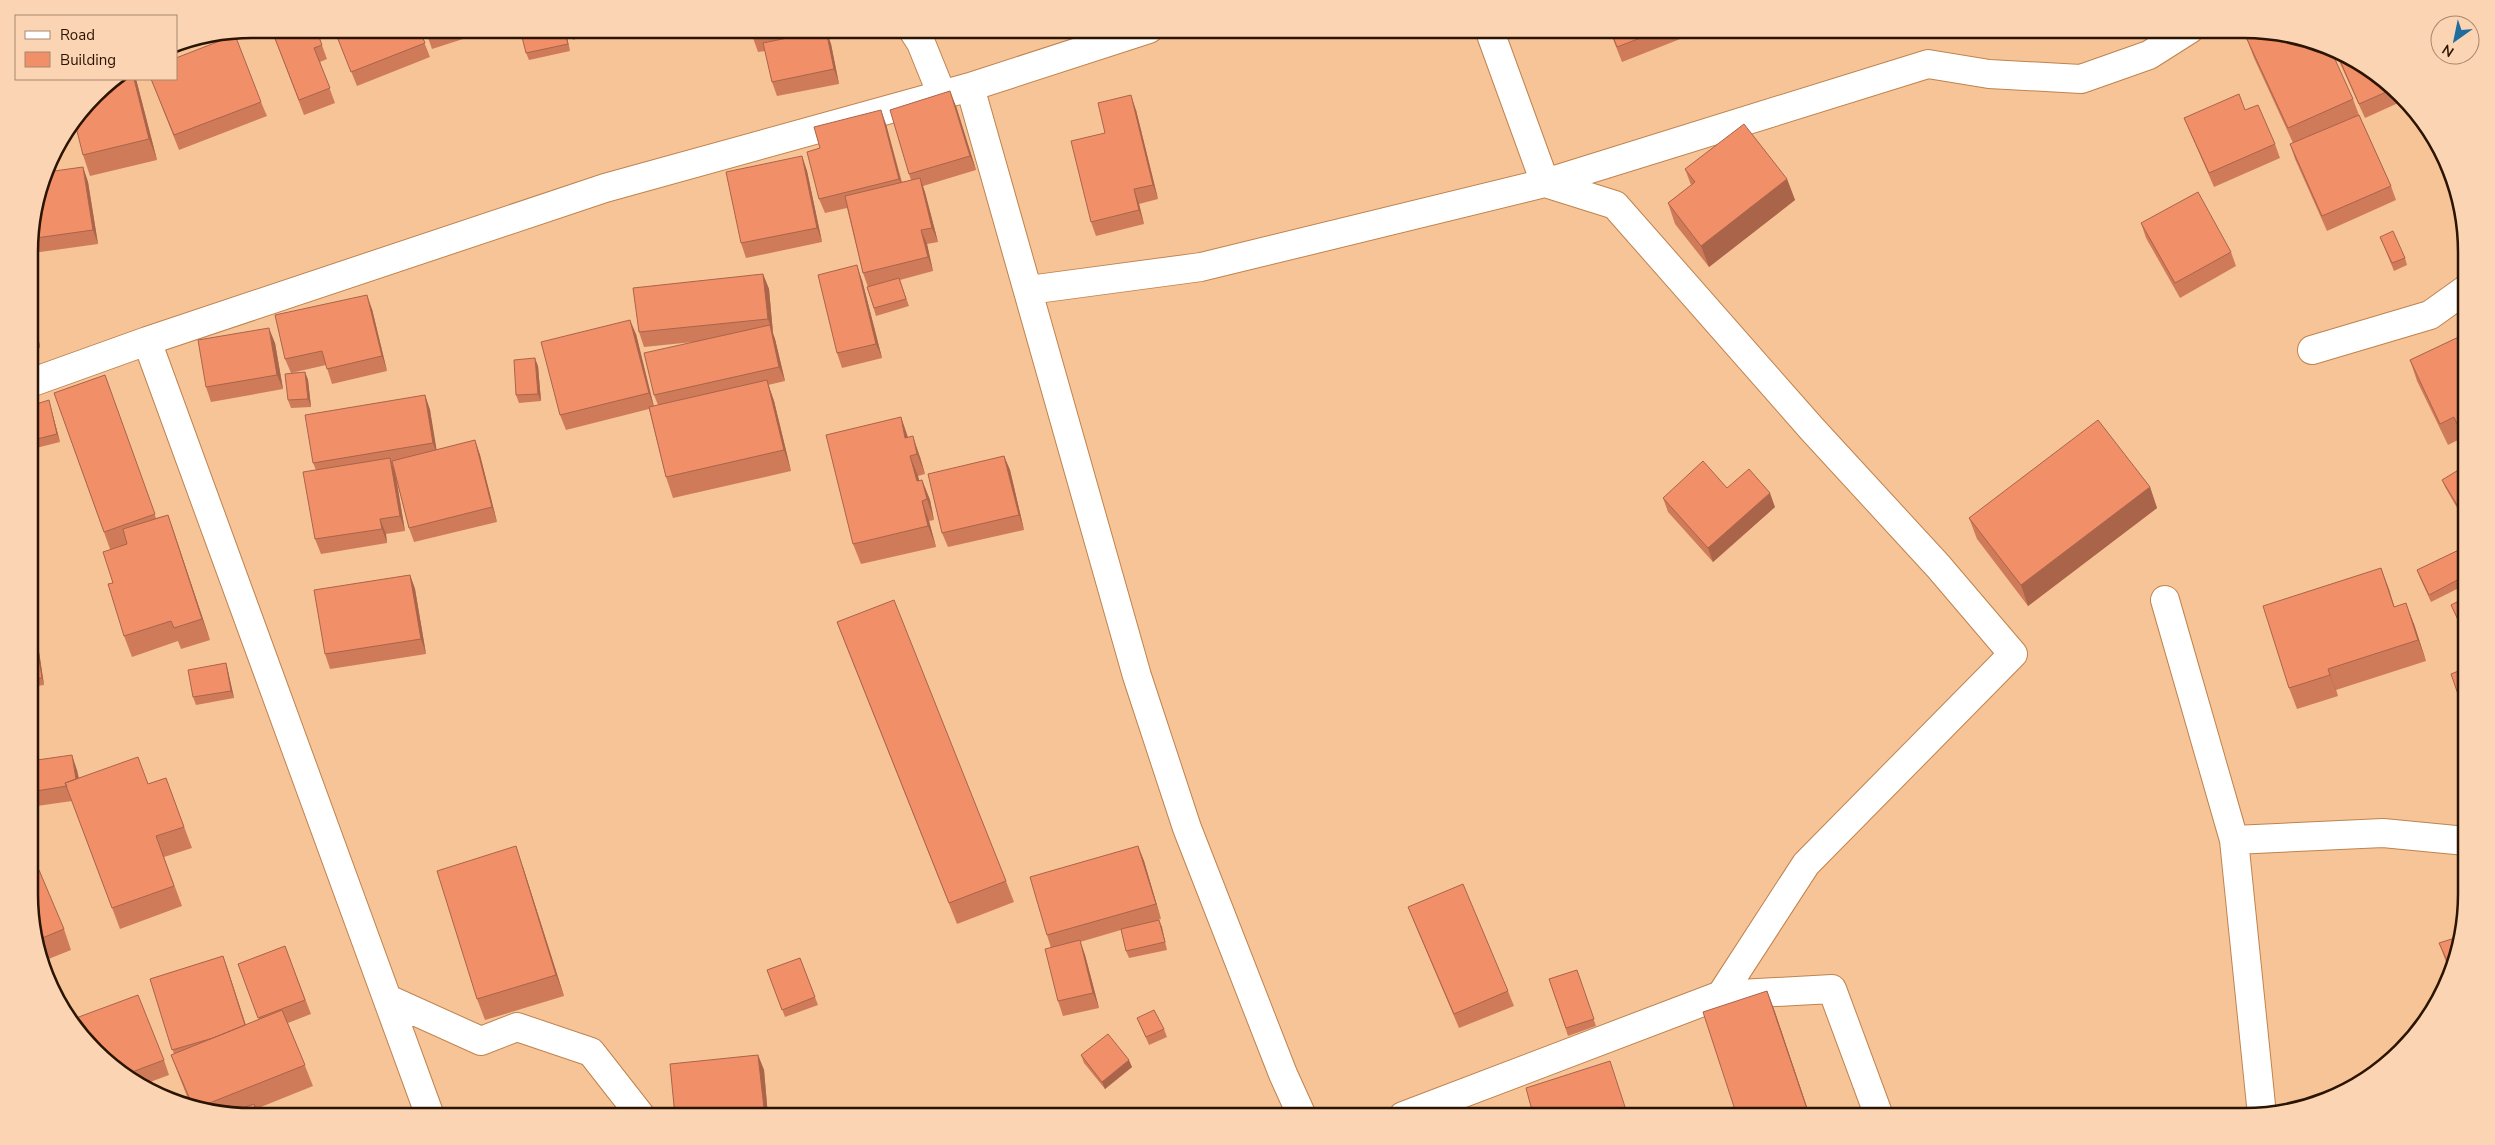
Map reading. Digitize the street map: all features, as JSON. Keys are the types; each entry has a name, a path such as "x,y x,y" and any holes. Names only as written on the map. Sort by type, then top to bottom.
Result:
{"street":[{"path":"917,38 942,94"},
{"path":"38,380 146,341 605,188 970,87 1121,38"},
{"path":"1493,38 1545,183"},
{"path":"1029,290 1201,267 1545,183 1928,64 1989,74 2082,79 2150,55 2176,38"},
{"path":"970,87 1143,695 1187,828 1279,1065 1298,1108"},
{"path":"1545,183 1615,205 1812,429 1938,566 2013,654 1806,864 1721,995"},
{"path":"2312,350 2430,315 2458,295"},
{"path":"146,341 427,1108"},
{"path":"2165,600 2234,840 2261,1107"},
{"path":"2234,840 2383,833 2458,840"},
{"path":"1424,1108 1721,995 1832,989 1876,1108"},
{"path":"388,999 481,1041 517,1027 591,1052 635,1108"}],"building":[{"path":"236,38 261,102 174,135 151,80 178,80 178,57 225,39"},
{"path":"275,38 319,38 322,45 314,48 330,88 299,100"},
{"path":"338,38 423,38 425,43 351,72"},
{"path":"522,38 566,38 568,44 526,53"},
{"path":"787,38 828,38 834,69 772,82 763,43"},
{"path":"1614,38 1640,38 1617,47"},
{"path":"2246,38 2271,39 2299,45 2335,58 2353,99 2288,128"},
{"path":"2340,61 2374,82 2386,92 2359,104"},
{"path":"124,80 134,80 149,139 83,155 77,129 82,121 100,100 121,82"},
{"path":"950,91 970,156 909,174 890,110"},
{"path":"2239,94 2245,110 2258,105 2275,144 2209,173 2184,118"},
{"path":"1131,95 1153,185 1134,189 1139,210 1091,222 1071,141 1105,133 1098,103"},
{"path":"881,110 899,179 819,199 807,152 820,148 814,127"},
{"path":"2359,115 2391,186 2322,216 2290,144"},
{"path":"1744,124 1787,179 1701,246 1668,203 1695,182 1685,169"},
{"path":"802,156 817,228 741,243 726,172"},
{"path":"83,167 93,230 38,238 45,196 54,171"},
{"path":"920,178 932,228 921,230 928,257 863,273 845,196"},
{"path":"2198,192 2231,252 2175,283 2141,223"},
{"path":"2393,231 2405,258 2392,263 2380,237"},
{"path":"857,265 876,344 837,353 818,275"},
{"path":"763,274 768,319 639,332 633,288"},
{"path":"899,278 906,299 874,308 867,287"},
{"path":"367,295 382,356 327,369 322,351 285,359 275,315"},
{"path":"630,320 649,393 560,415 541,342"},
{"path":"770,325 779,367 654,395 644,353"},
{"path":"269,328 277,375 206,387 198,340"},
{"path":"2458,337 2458,426 2454,417 2440,424 2410,360"},
{"path":"535,358 538,394 516,395 514,360"},
{"path":"305,372 308,399 288,400 285,374"},
{"path":"105,375 155,514 104,532 54,393"},
{"path":"767,380 784,450 666,477 649,407"},
{"path":"425,395 433,443 313,463 305,415"},
{"path":"49,400 57,434 38,439 38,403"},
{"path":"901,417 905,438 913,436 917,454 910,456 917,481 922,480 927,499 922,501 928,526 853,544 826,435"},
{"path":"2098,420 2150,487 2021,585 1969,518"},
{"path":"475,440 492,507 409,528 392,461"},
{"path":"1004,456 1019,515 942,533 928,474"},
{"path":"390,458 400,516 380,519 382,529 315,539 303,472"},
{"path":"1703,461 1727,488 1749,469 1770,493 1708,548 1663,498"},
{"path":"2458,470 2458,507 2442,480"},
{"path":"168,515 202,619 174,628 171,621 124,636 108,584 113,583 103,552 127,544 123,529"},
{"path":"2458,550 2458,580 2429,595 2417,570"},
{"path":"2381,568 2394,607 2406,603 2418,640 2328,669 2330,675 2289,688 2263,606"},
{"path":"410,575 421,639 325,654 314,590"},
{"path":"894,600 1006,881 949,903 837,622"},
{"path":"2458,602 2458,620 2451,605"},
{"path":"38,652 42,678 38,678"},
{"path":"226,663 231,691 193,697 188,670"},
{"path":"2458,671 2458,694 2451,674"},
{"path":"72,755 76,779 65,783 67,786 38,791 38,760"},
{"path":"138,757 148,784 166,778 184,827 156,836 174,886 112,908 65,783"},
{"path":"516,846 556,975 477,999 437,871"},
{"path":"1138,846 1156,904 1047,935 1030,877"},
{"path":"38,870 64,929 43,938 38,907"},
{"path":"1463,884 1508,991 1454,1014 1408,907"},
{"path":"1159,920 1165,942 1126,951 1121,929"},
{"path":"2452,939 2447,960 2439,943"},
{"path":"1080,940 1093,993 1058,1001 1045,949"},
{"path":"285,946 305,1000 258,1018 238,964"},
{"path":"223,956 245,1025 213,1038 172,1050 150,979"},
{"path":"800,958 815,997 782,1010 767,970"},
{"path":"1577,970 1594,1019 1566,1028 1549,979"},
{"path":"1767,991 1807,1108 1734,1108 1703,1012"},
{"path":"138,995 164,1060 134,1071 100,1045 78,1017"},
{"path":"282,1010 305,1065 210,1103 189,1098 171,1055"},
{"path":"1154,1010 1164,1029 1146,1037 1137,1018"},
{"path":"1108,1034 1129,1060 1102,1082 1081,1055"},
{"path":"758,1055 764,1108 674,1108 670,1064"},
{"path":"1610,1061 1625,1108 1531,1108 1526,1088"},
{"path":"254,1104 255,1108 252,1108 244,1107"}]}
